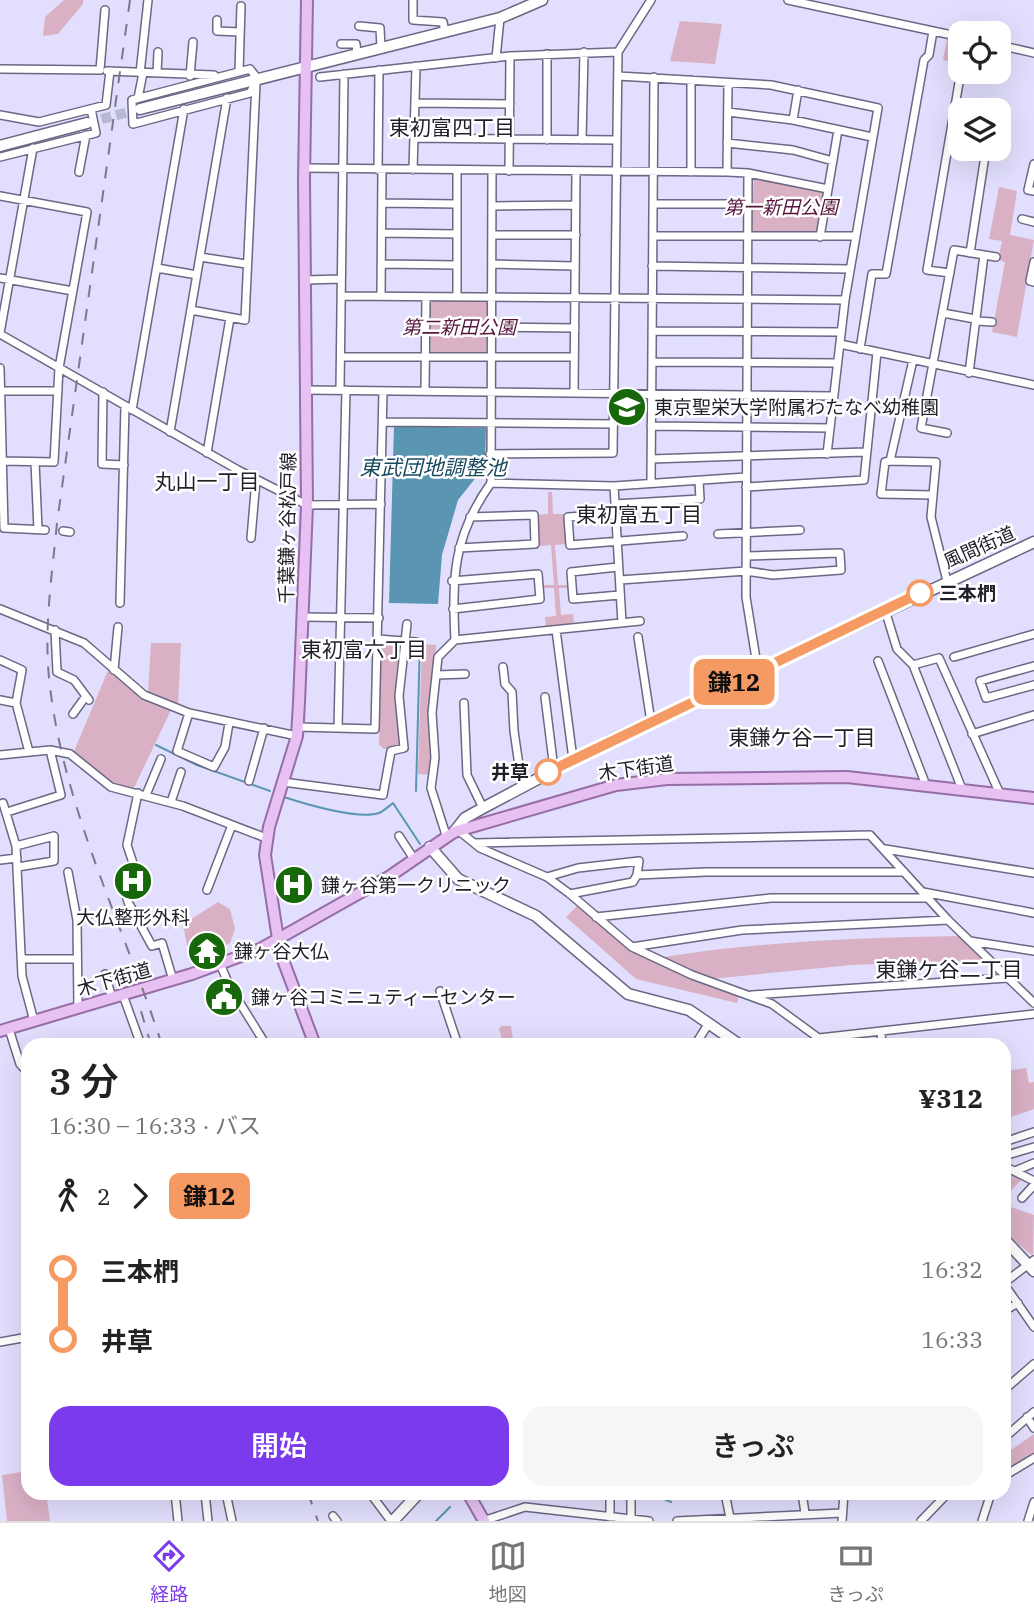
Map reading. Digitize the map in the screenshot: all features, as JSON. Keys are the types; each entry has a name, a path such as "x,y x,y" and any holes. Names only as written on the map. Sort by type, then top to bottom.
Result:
{"main road":[{"name":"千葉鎌ヶ谷松戸線","path":"307,0 308,67 304,168 307,505 298,731 266,838 266,865 278,940 312,1038"},
{"name":"木下街道","path":"5,1030 220,964 278,940 414,859 453,832 605,788 644,781 829,776 1034,798"},
{"path":"472,1500 483,1521"}],"street":[{"path":"138,98 148,0"},
{"path":"413,0 413,20 443,22 445,32"},
{"path":"140,110 500,18 542,0"},
{"path":"490,454 613,453 618,52 651,0"},
{"path":"788,0 948,34"},
{"path":"239,72 241,6"},
{"path":"100,70 105,10"},
{"path":"496,58 500,18"},
{"path":"217,20 217,31 240,32"},
{"path":"359,26 380,28 381,48"},
{"path":"860,349 872,274 886,274 924,60 929,55 933,31"},
{"path":"191,84 189,73 193,42"},
{"path":"341,44 356,44 357,54"},
{"path":"1011,48 1034,53"},
{"path":"157,73 158,52"},
{"path":"582,140 584,52"},
{"path":"320,77 510,56 618,52"},
{"path":"547,54 547,139"},
{"path":"509,171 510,56"},
{"path":"413,170 415,66"},
{"path":"0,69 100,70 222,76"},
{"path":"191,310 245,320 256,81 250,69 132,100 133,124 250,93 256,81"},
{"path":"379,70 383,203 381,296"},
{"path":"0,115 39,122 106,105 110,71"},
{"path":"338,728 343,617 341,279 344,74"},
{"path":"618,76 798,89 878,108 845,300 827,454"},
{"path":"651,483 654,77"},
{"path":"691,80 691,172"},
{"path":"727,172 728,83"},
{"path":"950,273 928,270 959,84"},
{"path":"793,120 798,89"},
{"path":"170,432 227,98"},
{"path":"415,103 510,104"},
{"path":"0,157 96,133 90,109"},
{"path":"120,603 124,466 129,408 157,268 184,109"},
{"path":"728,112 793,120 872,137"},
{"path":"0,146 87,123"},
{"path":"820,237 838,130"},
{"path":"79,172 86,135"},
{"path":"414,138 617,140"},
{"path":"727,143 793,150 833,160"},
{"path":"33,148 0,334 207,453 307,505 381,504"},
{"path":"970,253 984,161"},
{"path":"1034,164 1028,190 1034,191"},
{"path":"304,168 727,172 748,173 828,189"},
{"path":"457,170 457,297"},
{"path":"455,640 452,580 459,548 470,517 491,483 492,171"},
{"path":"574,393 576,172"},
{"path":"748,173 746,597 758,671"},
{"path":"0,196 87,212 59,368 54,462 2,461"},
{"path":"383,203 457,204"},
{"path":"653,204 747,204"},
{"path":"493,206 576,205"},
{"path":"1022,219 1034,222"},
{"path":"383,233 457,234"},
{"path":"493,235 576,235"},
{"path":"653,236 856,236"},
{"path":"947,433 921,428 954,250 996,257"},
{"path":"969,373 984,255"},
{"path":"200,257 246,264"},
{"path":"1034,262 1030,281 1034,282"},
{"path":"382,264 457,265"},
{"path":"492,264 575,266"},
{"path":"652,266 850,269"},
{"path":"157,268 197,275"},
{"path":"0,278 73,291"},
{"path":"305,280 341,279"},
{"path":"341,296 845,300"},
{"path":"425,391 426,297"},
{"path":"943,313 992,322"},
{"path":"207,453 230,318"},
{"path":"492,327 575,328"},
{"path":"652,331 841,332"},
{"path":"840,345 1034,385"},
{"path":"746,487 864,480 877,352"},
{"path":"341,357 574,358"},
{"path":"890,461 913,360"},
{"path":"652,362 837,363"},
{"path":"0,368 4,528 41,529 35,461"},
{"path":"306,390 834,396"},
{"path":"1,391 58,391"},
{"path":"0,609 84,643 144,695 189,713 229,723 298,731 375,729 383,391"},
{"path":"103,392 102,464 124,466"},
{"path":"383,422 614,424"},
{"path":"651,426 830,428"},
{"path":"651,459 865,452"},
{"path":"933,495 881,494 885,462 936,462 933,495 931,517 947,581"},
{"path":"491,483 614,486 746,477"},
{"path":"251,538 256,480"},
{"path":"615,505 700,499 699,481"},
{"path":"614,486 622,623"},
{"path":"616,514 568,517 570,545 683,536"},
{"path":"459,548 535,544 534,515 470,517"},
{"path":"718,534 800,530"},
{"name":"風間街道","path":"453,832 465,818 573,759 885,609 1034,542"},
{"path":"620,580 746,571 773,575 841,570 840,552 748,556"},
{"path":"618,567 571,572 573,599 620,595"},
{"path":"452,580 538,574 540,599 453,609"},
{"path":"885,609 897,649 913,666 961,789"},
{"path":"302,617 379,618"},
{"path":"640,621 455,640 438,657 432,735 436,758 431,788 453,832 547,877 632,947 692,975 772,1004 818,1038 1034,1014"},
{"path":"280,790 383,795 391,751 404,748 399,696 407,624"},
{"path":"114,670 118,627"},
{"path":"556,630 573,759"},
{"path":"55,631 57,672 74,680 88,698 73,714"},
{"path":"954,657 1034,634"},
{"path":"638,637 651,722"},
{"path":"378,639 416,642"},
{"path":"913,666 939,658 1000,794"},
{"path":"0,660 22,670 16,703 29,752"},
{"path":"878,661 924,780 922,785"},
{"path":"1034,666 980,681 986,698 1034,685"},
{"path":"503,667 505,684 512,692 513,731 522,786"},
{"path":"437,675 465,674"},
{"path":"545,697 554,769"},
{"path":"0,700 16,703"},
{"path":"464,703 467,775 483,808"},
{"path":"189,713 177,751 214,767 225,747 229,723"},
{"path":"972,734 1034,715"},
{"path":"248,781 264,728"},
{"path":"7,812 61,795 50,750"},
{"path":"0,755 50,750 70,754 111,787 171,802 266,838"},
{"path":"161,759 142,794 127,845 135,869 120,874 128,902 152,946 162,943 173,980"},
{"path":"171,802 181,772"},
{"path":"3,803 16,846 21,959 34,1021"},
{"path":"207,890 232,825"},
{"path":"474,843 870,835 948,920 1034,1003"},
{"path":"16,846 54,836 54,861 18,867"},
{"path":"398,836 414,859"},
{"path":"430,847 458,879 536,916 628,994 683,1008 730,1038"},
{"path":"885,849 1034,873"},
{"path":"0,860 17,858"},
{"path":"547,877 578,868 639,860 633,882 570,894"},
{"path":"68,872 70,912 77,920 78,1008"},
{"path":"637,875 706,872 904,872"},
{"path":"596,917 771,898 925,895 1034,913"},
{"path":"77,920 88,916"},
{"path":"632,947 742,930 948,920"},
{"path":"969,940 1034,951"},
{"path":"21,959 76,959"},
{"path":"220,964 230,987 262,1038"},
{"path":"105,974 138,1038"},
{"path":"751,995 1008,978"},
{"path":"440,990 456,1038"},
{"path":"699,1038 709,1023"},
{"path":"5,1030 21,1065"},
{"path":"881,1032 881,1038"},
{"path":"1011,1140 1034,1132"},
{"path":"1011,1154 1034,1147"},
{"path":"1014,1171 1034,1163"},
{"path":"1011,1170 1034,1183 1023,1198"},
{"path":"1011,1246 1032,1265 1011,1279"},
{"path":"1011,1294 1034,1327"},
{"path":"1011,1307 1018,1303"},
{"path":"0,1342 21,1338"},
{"path":"1011,1384 1034,1364"},
{"path":"1011,1432 1030,1415 1034,1428"},
{"path":"1011,1472 1034,1458"},
{"path":"176,1500 178,1521"},
{"path":"206,1500 208,1521"},
{"path":"228,1500 232,1521"},
{"path":"376,1500 392,1521 412,1500"},
{"path":"610,1500 610,1517"},
{"path":"631,1500 632,1520"},
{"path":"726,1500 730,1518"},
{"path":"803,1500 805,1513"},
{"path":"921,1521 941,1500"},
{"path":"982,1521 989,1500"},
{"path":"1028,1521 1034,1502"},
{"path":"483,1521 525,1507 649,1521"},
{"path":"677,1521 805,1513 842,1517"}],"green space":[{"path":"64,0 83,0 83,4 58,34 43,36 45,17"},
{"path":"680,21 722,24 715,64 670,61"},
{"path":"947,39 948,61 943,60"},
{"name":"第一新田公園","path":"754,176 824,192 816,234 751,232"},
{"path":"999,187 1017,191 1010,235 1034,240 1017,337 992,332 1005,262 998,260 1002,241 989,239"},
{"name":"第二新田公園","path":"435,299 489,302 486,355 431,355 429,305"},
{"path":"548,492 552,492 553,514 565,514 567,544 555,545 558,585 569,585 569,588 559,588 561,615 573,614 574,623 546,627 545,617 556,616 554,588 542,588 542,585 554,585 551,545 540,546 538,515 548,514"},
{"path":"151,643 181,643 178,706 148,694"},
{"path":"384,643 401,647 400,747 384,749 379,745 381,645"},
{"path":"422,644 436,645 431,775 418,774"},
{"path":"109,668 133,689 172,708 133,790 112,785 73,754"},
{"path":"218,902 230,909 235,929 230,943 224,946 223,955 205,961 196,944 187,946 183,924"},
{"path":"579,904 634,951 740,993 737,1003 636,979 566,917"},
{"path":"961,936 984,960 852,965 710,979 657,958 809,941"},
{"path":"501,1026 511,1026 513,1038 502,1038 499,1029"},
{"path":"1026,1068 1029,1083 1034,1082 1034,1109 1011,1117 1011,1070"},
{"path":"1011,1172 1024,1177 1011,1191"},
{"path":"1011,1207 1034,1215 1033,1256 1011,1238"},
{"path":"1034,1434 1034,1455 1012,1469 1011,1450"},
{"path":"21,1472 21,1500 47,1500 50,1521 7,1521 2,1475"}],"water":[{"name":"東武団地調整池","path":"394,426 486,428 485,466 458,500 442,555 438,604 389,603"}],"waterway":[{"path":"416,791 420,641"},
{"path":"156,745 197,765 270,791"},
{"path":"284,797 332,810 370,815 385,810 393,803 420,844"},
{"path":"666,1500 671,1502"},
{"path":"436,1521 450,1507"}],"tunnel":[{"path":"87,123 140,109"}],"railway":[{"path":"130,0 57,523 47,639 56,726 67,772 80,818 160,1038"},
{"path":"141,1011 149,1038"},
{"path":"310,1500 318,1521"}],"bus line":[{"name":"鎌12","path":"548,772 920,593"}],"place":[{"name":"東京聖栄大学附属わたなべ幼稚園","path":"627,407"},
{"name":"三本椚","path":"920,593"},
{"name":"井草","path":"548,772"},
{"name":"大仏整形外科","path":"133,881"},
{"name":"鎌ヶ谷第一クリニック","path":"294,885"},
{"name":"鎌ヶ谷大仏","path":"207,951"},
{"name":"鎌ヶ谷コミニュティーセンター","path":"224,997"}],"district":[{"name":"東初富四丁目","path":"452,127"},
{"name":"丸山一丁目","path":"207,481"},
{"name":"東初富五丁目","path":"639,514"},
{"name":"東初富六丁目","path":"364,649"},
{"name":"東鎌ケ谷一丁目","path":"802,737"},
{"name":"東鎌ケ谷二丁目","path":"949,969"}]}
